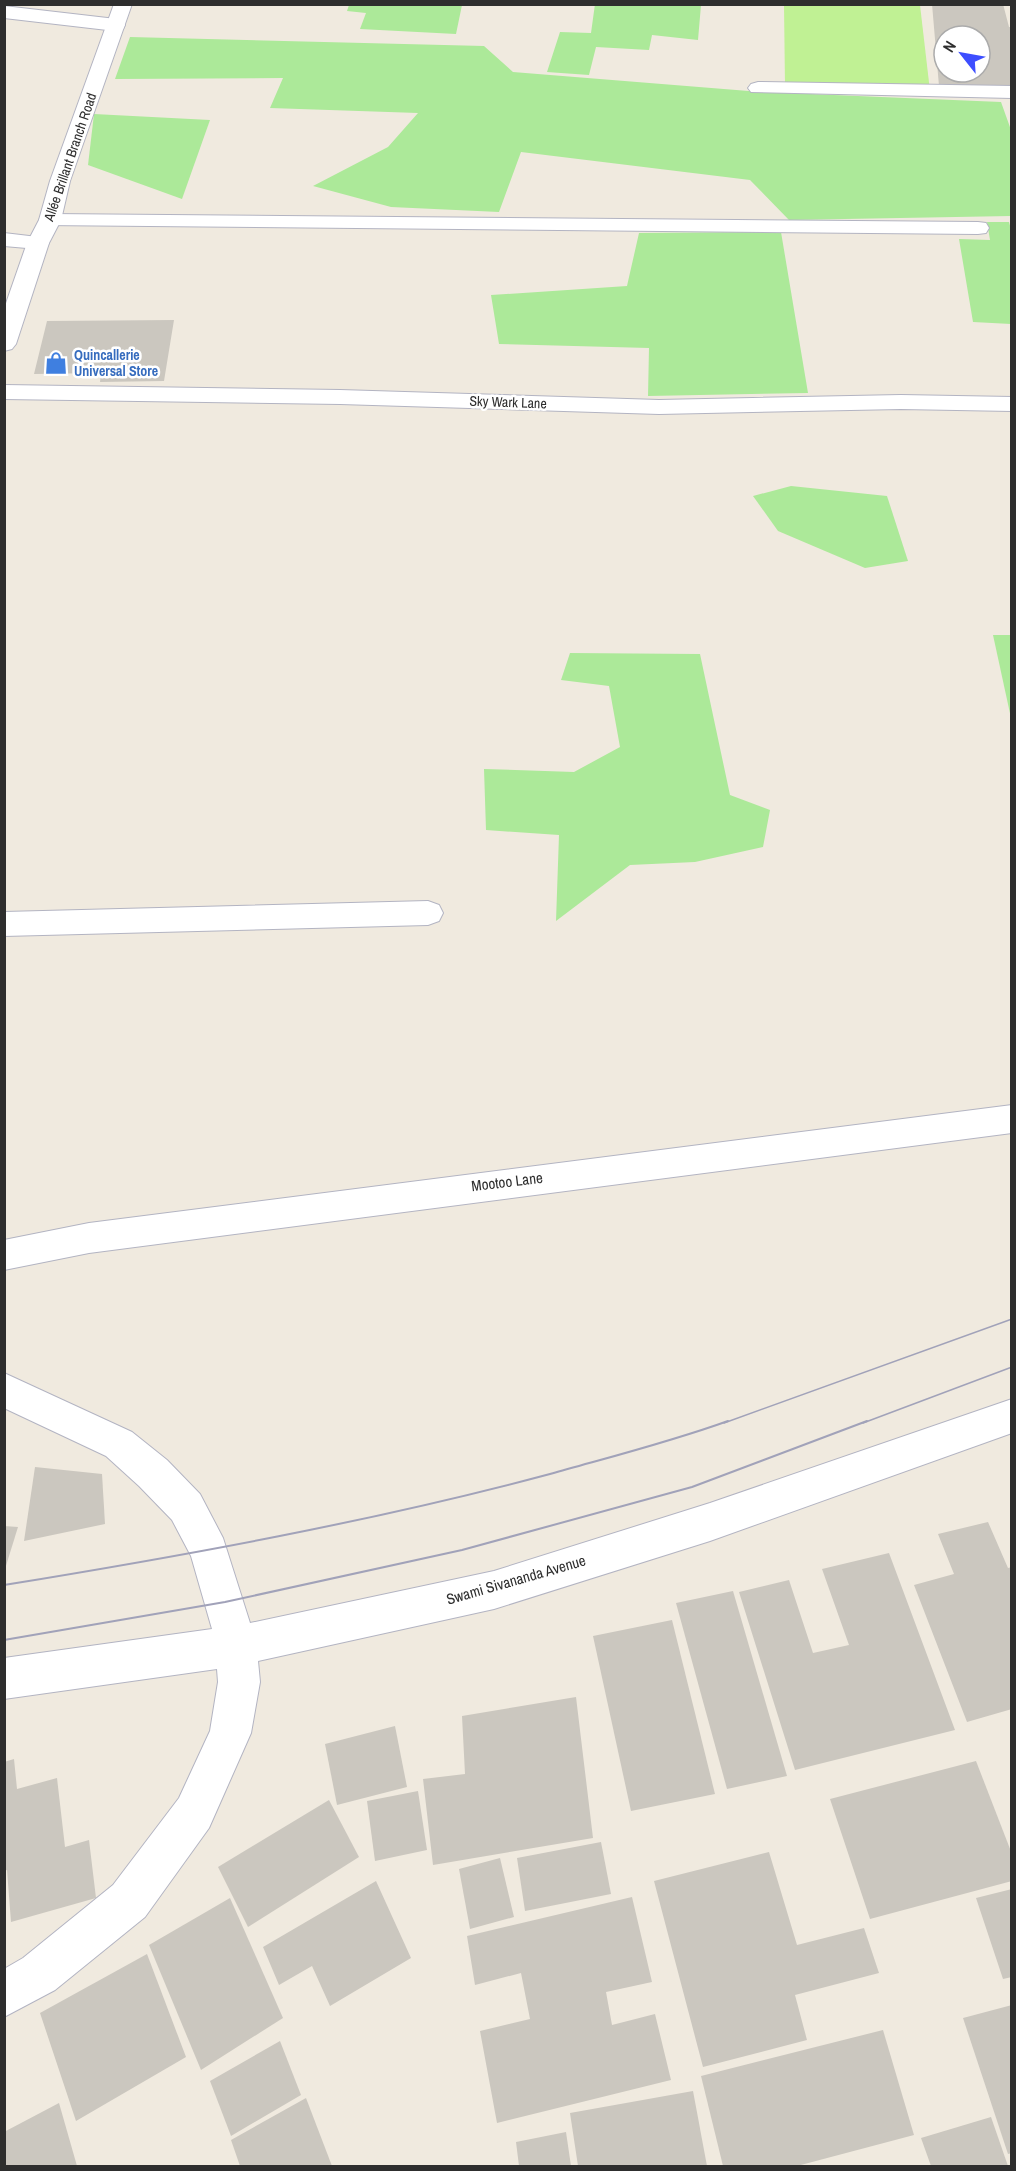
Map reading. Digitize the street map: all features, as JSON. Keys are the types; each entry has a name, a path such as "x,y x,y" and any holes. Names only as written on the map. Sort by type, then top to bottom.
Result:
{"street":[{"name":"Allée Brillant Branch Road","path":"4,344 38,243 50,220 60,181 123,4"},
{"path":"4,12 116,25"},
{"path":"758,88 1011,92"},
{"path":"50,220 978,228"},
{"path":"4,239 38,243"},
{"name":"Sky Wark Lane","path":"4,392 340,397 659,407 901,402 1011,404"},
{"path":"4,924 428,913"},
{"name":"Mootoo Lane","path":"4,1255 89,1239 482,1185 1011,1119"},
{"path":"4,1390 119,1444 153,1473 186,1507 209,1551 236,1646 239,1682 230,1733 194,1813 129,1901 39,1974 4,1995"},
{"name":"Swami Sivananda Avenue","path":"4,1679 236,1646 494,1590 710,1522 1011,1416"}],"green space":[{"path":"349,4 462,5 456,34 360,29 366,13 347,11"},
{"path":"595,4 701,5 698,40 652,35 649,50 596,47 589,75 547,72 560,32 591,33"},
{"path":"784,5 920,5 930,91 785,86"},
{"path":"130,37 484,46 513,72 761,92 1001,102 1011,130 1011,216 789,220 750,180 521,152 499,212 391,207 313,186 388,147 418,113 270,108 283,78 115,79"},
{"path":"94,114 210,120 182,199 88,165"},
{"path":"987,222 1009,222 1012,233 1011,324 973,322 959,239 990,240"},
{"path":"781,232 808,393 648,396 649,348 499,344 491,295 627,286 639,233"},
{"path":"791,486 887,496 908,561 865,568 778,531 753,496"},
{"path":"993,635 1011,635 1011,718"},
{"path":"570,653 700,654 730,795 770,810 763,847 695,862 630,865 556,921 559,835 486,830 484,769 574,772 620,747 609,686 561,680"}],"building":[{"path":"932,4 1003,4 1009,27 1012,27 1012,86 939,86 939,84 992,84 992,24 934,24"},
{"path":"174,320 164,381 100,382 101,373 34,374 47,321"},
{"path":"35,1467 102,1474 105,1524 24,1541"},
{"path":"988,1522 1008,1568 1012,1567 1012,1709 967,1722 914,1585 954,1574 938,1534"},
{"path":"4,1526 18,1527 5,1569 4,1569"},
{"path":"889,1553 955,1730 795,1770 739,1592 789,1580 813,1653 849,1645 822,1569"},
{"path":"733,1591 787,1776 727,1789 676,1603"},
{"path":"672,1620 715,1794 631,1811 593,1636"},
{"path":"576,1697 593,1838 433,1865 423,1779 465,1774 462,1716"},
{"path":"395,1726 407,1787 337,1805 325,1744"},
{"path":"14,1759 17,1789 57,1778 65,1847 89,1840 96,1898 11,1922 7,1870 4,1871 4,1762"},
{"path":"976,1761 1012,1854 1012,1881 870,1919 830,1799"},
{"path":"418,1791 427,1850 375,1861 367,1801"},
{"path":"329,1800 359,1857 248,1927 218,1867"},
{"path":"601,1842 611,1894 525,1911 517,1858"},
{"path":"769,1852 797,1945 864,1928 879,1973 795,1995 807,2040 703,2067 654,1881"},
{"path":"500,1858 514,1917 470,1929 459,1869"},
{"path":"376,1881 411,1958 330,2006 312,1966 279,1985 263,1947"},
{"path":"1012,1889 1012,1977 1003,1979 976,1898"},
{"path":"632,1897 652,1982 606,1992 612,2025 655,2014 671,2080 497,2123 480,2031 530,2019 521,1973 475,1985 467,1936"},
{"path":"230,1898 283,2018 201,2070 149,1945"},
{"path":"147,1954 186,2057 76,2121 40,2013"},
{"path":"1012,2005 1012,2153 1008,2154 963,2018"},
{"path":"883,2030 914,2135 797,2166 723,2166 701,2076"},
{"path":"280,2041 301,2095 231,2136 210,2081"},
{"path":"693,2091 707,2166 578,2166 570,2113"},
{"path":"306,2098 332,2166 240,2166 231,2140"},
{"path":"59,2103 77,2166 4,2166 4,2132"},
{"path":"991,2117 1008,2166 931,2166 921,2138"},
{"path":"566,2132 571,2166 519,2166 516,2142"}],"tram line":[{"path":"724,1423 1012,1319"},
{"path":"863,1423 1012,1367"},
{"path":"4,1585 142,1562 415,1507 550,1474 662,1443 728,1421"},
{"path":"4,1640 225,1602 462,1550 692,1487 867,1421"}],"place":[{"name":"Quincallerie Universal Store","path":"56,363"}]}
